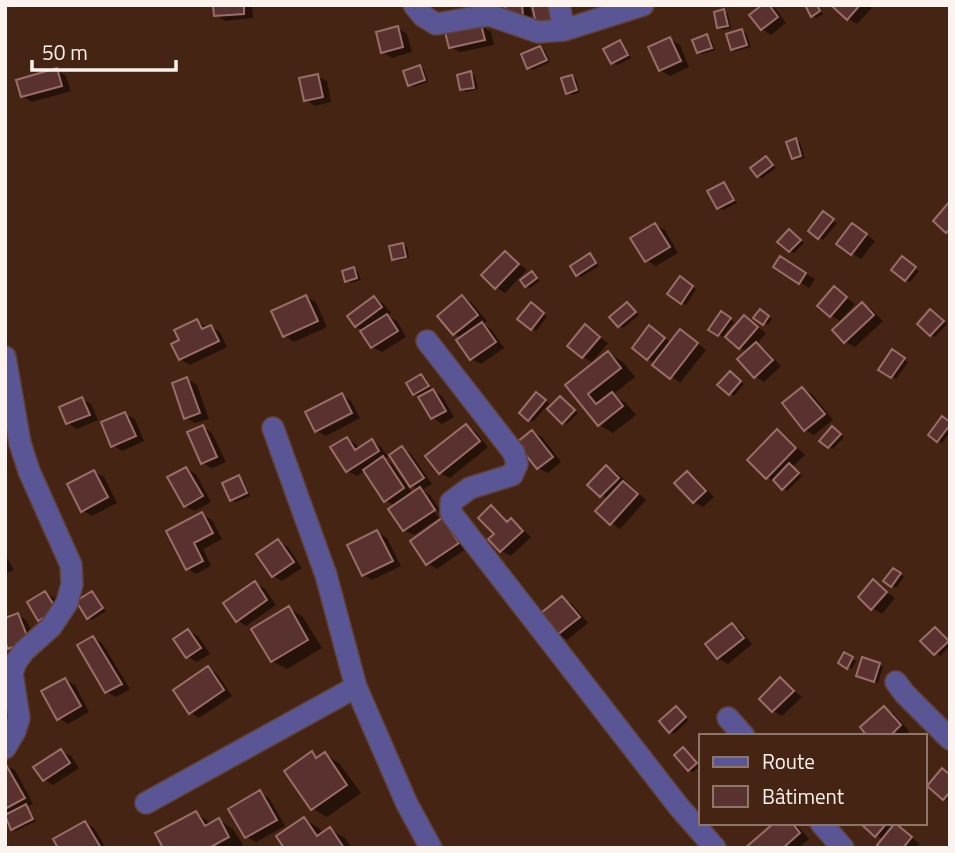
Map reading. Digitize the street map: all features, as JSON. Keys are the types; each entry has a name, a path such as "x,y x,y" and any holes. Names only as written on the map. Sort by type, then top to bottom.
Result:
{"street":[{"path":"414,5 423,16 436,24 488,10 538,32 565,30 643,5"},
{"path":"559,5 565,30"},
{"path":"427,341 514,453 517,464 512,475 470,488 451,502 451,513 679,807 715,848"},
{"path":"5,357 20,443 29,471 71,565 72,584 67,603 51,627 16,662 12,673 19,718 5,748"},
{"path":"273,428 326,575 356,687 408,804 431,848"},
{"path":"896,682 950,739"},
{"path":"146,803 356,687"},
{"path":"728,718 742,734"},
{"path":"823,825 843,848"}],"building":[{"path":"213,5 244,5 244,14 214,16"},
{"path":"505,5 522,5 523,15 506,17"},
{"path":"532,5 549,5 552,21 536,24"},
{"path":"762,5 769,5 778,17 761,30 749,15"},
{"path":"805,5 817,5 820,11 811,17"},
{"path":"860,5 847,20 833,7"},
{"path":"724,9 728,26 717,28 714,12"},
{"path":"481,24 485,40 449,48 445,32"},
{"path":"398,26 403,47 381,53 376,32"},
{"path":"742,29 747,45 731,50 726,34"},
{"path":"707,34 712,48 697,53 692,40"},
{"path":"670,37 681,61 659,71 648,47"},
{"path":"620,40 628,55 611,64 603,49"},
{"path":"540,46 547,60 527,69 521,54"},
{"path":"420,65 425,80 408,86 403,71"},
{"path":"57,68 62,86 21,97 16,80"},
{"path":"471,71 474,88 460,90 457,75"},
{"path":"318,74 323,97 304,101 299,78"},
{"path":"572,75 577,90 566,94 561,78"},
{"path":"796,138 801,156 792,159 786,142"},
{"path":"766,156 773,165 757,177 750,168"},
{"path":"724,182 734,200 717,209 707,191"},
{"path":"950,201 950,229 946,233 933,221"},
{"path":"823,211 834,219 818,239 808,231"},
{"path":"655,223 670,247 645,262 630,238"},
{"path":"852,223 867,234 851,255 836,244"},
{"path":"789,229 801,240 789,252 777,242"},
{"path":"403,243 406,257 392,260 389,246"},
{"path":"505,251 519,264 495,289 481,275"},
{"path":"590,253 596,263 576,276 570,266"},
{"path":"780,256 806,273 799,284 773,267"},
{"path":"902,256 916,267 905,281 891,270"},
{"path":"354,267 357,278 345,282 342,271"},
{"path":"532,271 537,278 525,287 520,280"},
{"path":"680,276 693,286 681,304 667,294"},
{"path":"834,286 847,297 830,317 817,306"},
{"path":"306,295 318,321 283,337 271,311"},
{"path":"462,295 478,315 453,335 437,316"},
{"path":"374,296 382,307 355,327 347,316"},
{"path":"531,302 544,313 531,330 517,319"},
{"path":"627,302 636,312 618,327 609,317"},
{"path":"862,302 874,315 844,343 832,330"},
{"path":"760,309 769,316 763,325 753,318"},
{"path":"930,309 944,321 930,336 917,324"},
{"path":"721,311 731,318 718,336 708,330"},
{"path":"387,314 398,331 371,348 360,331"},
{"path":"744,315 758,327 739,349 725,337"},
{"path":"197,319 202,329 211,325 219,341 179,360 171,344 179,340 174,330"},
{"path":"482,322 496,342 470,360 456,340"},
{"path":"585,324 600,337 582,358 567,346"},
{"path":"649,325 665,338 647,360 632,348"},
{"path":"680,329 698,343 670,379 652,365"},
{"path":"756,342 773,360 754,378 737,359"},
{"path":"892,349 905,358 891,378 878,370"},
{"path":"608,351 621,368 588,394 596,404 612,392 623,406 598,426 565,385"},
{"path":"730,371 741,381 729,395 717,385"},
{"path":"421,374 429,386 413,395 406,383"},
{"path":"187,377 200,413 184,419 172,383"},
{"path":"802,387 825,414 804,431 782,403"},
{"path":"433,389 446,411 431,419 418,397"},
{"path":"536,392 546,400 528,421 519,413"},
{"path":"342,393 352,413 315,432 305,412"},
{"path":"560,396 575,410 562,424 547,409"},
{"path":"82,397 90,415 66,424 59,407"},
{"path":"125,412 136,436 111,447 101,422"},
{"path":"942,416 950,425 937,442 928,435"},
{"path":"466,424 480,441 439,474 425,456"},
{"path":"203,425 217,457 201,464 187,432"},
{"path":"832,426 841,434 828,448 819,441"},
{"path":"777,429 796,448 766,479 747,460"},
{"path":"532,430 553,457 537,469 516,443"},
{"path":"347,437 355,450 372,439 379,451 346,472 330,447"},
{"path":"402,446 424,478 410,487 389,455"},
{"path":"383,456 404,488 384,502 363,470"},
{"path":"789,463 799,473 782,490 773,480"},
{"path":"606,465 619,478 600,497 587,485"},
{"path":"186,467 203,496 184,507 167,477"},
{"path":"94,470 108,497 81,512 67,484"},
{"path":"687,471 706,491 693,503 674,483"},
{"path":"239,475 247,493 230,501 222,483"},
{"path":"623,481 638,494 610,525 595,511"},
{"path":"420,487 435,510 403,531 388,509"},
{"path":"491,505 507,522 511,518 523,531 500,552 488,539 494,534 478,518"},
{"path":"202,512 213,533 194,543 203,561 186,570 166,531"},
{"path":"442,518 459,543 426,565 410,541"},
{"path":"377,530 393,561 362,576 347,545"},
{"path":"278,539 294,562 272,577 256,554"},
{"path":"893,568 901,573 891,587 883,581"},
{"path":"873,579 887,592 871,610 858,597"},
{"path":"255,581 267,600 236,622 223,603"},
{"path":"45,591 57,610 38,621 27,602"},
{"path":"92,591 103,608 87,619 76,601"},
{"path":"562,596 580,617 557,635 540,614"},
{"path":"289,606 308,640 271,662 251,629"},
{"path":"18,613 29,641 8,649 5,641 5,618"},
{"path":"732,623 744,638 717,659 705,644"},
{"path":"935,627 949,641 934,655 920,641"},
{"path":"188,629 201,648 186,658 173,639"},
{"path":"93,636 122,684 105,693 77,645"},
{"path":"844,652 853,657 847,669 838,663"},
{"path":"862,657 880,663 874,682 856,676"},
{"path":"208,666 224,690 189,714 173,690"},
{"path":"780,677 794,691 772,712 759,699"},
{"path":"65,678 81,706 57,720 41,691"},
{"path":"676,706 686,717 669,733 659,721"},
{"path":"884,706 901,725 892,734 865,734 860,727"},
{"path":"683,747 697,763 688,771 674,755"},
{"path":"61,749 70,763 43,781 33,767"},
{"path":"312,751 316,758 325,752 347,785 311,810 284,771"},
{"path":"5,763 25,798 5,809"},
{"path":"942,768 950,775 950,792 943,800 927,786"},
{"path":"260,790 277,820 245,838 228,809"},
{"path":"26,804 33,819 11,830 5,815"},
{"path":"196,811 205,826 219,818 229,837 209,848 163,848 155,833"},
{"path":"304,817 317,836 330,827 344,848 284,848 276,836"},
{"path":"85,821 101,848 58,848 53,839"},
{"path":"772,825 794,825 800,833 783,848 745,848"},
{"path":"862,825 885,825 875,837"},
{"path":"893,825 897,825 912,837 903,848 880,848 877,845"}]}
